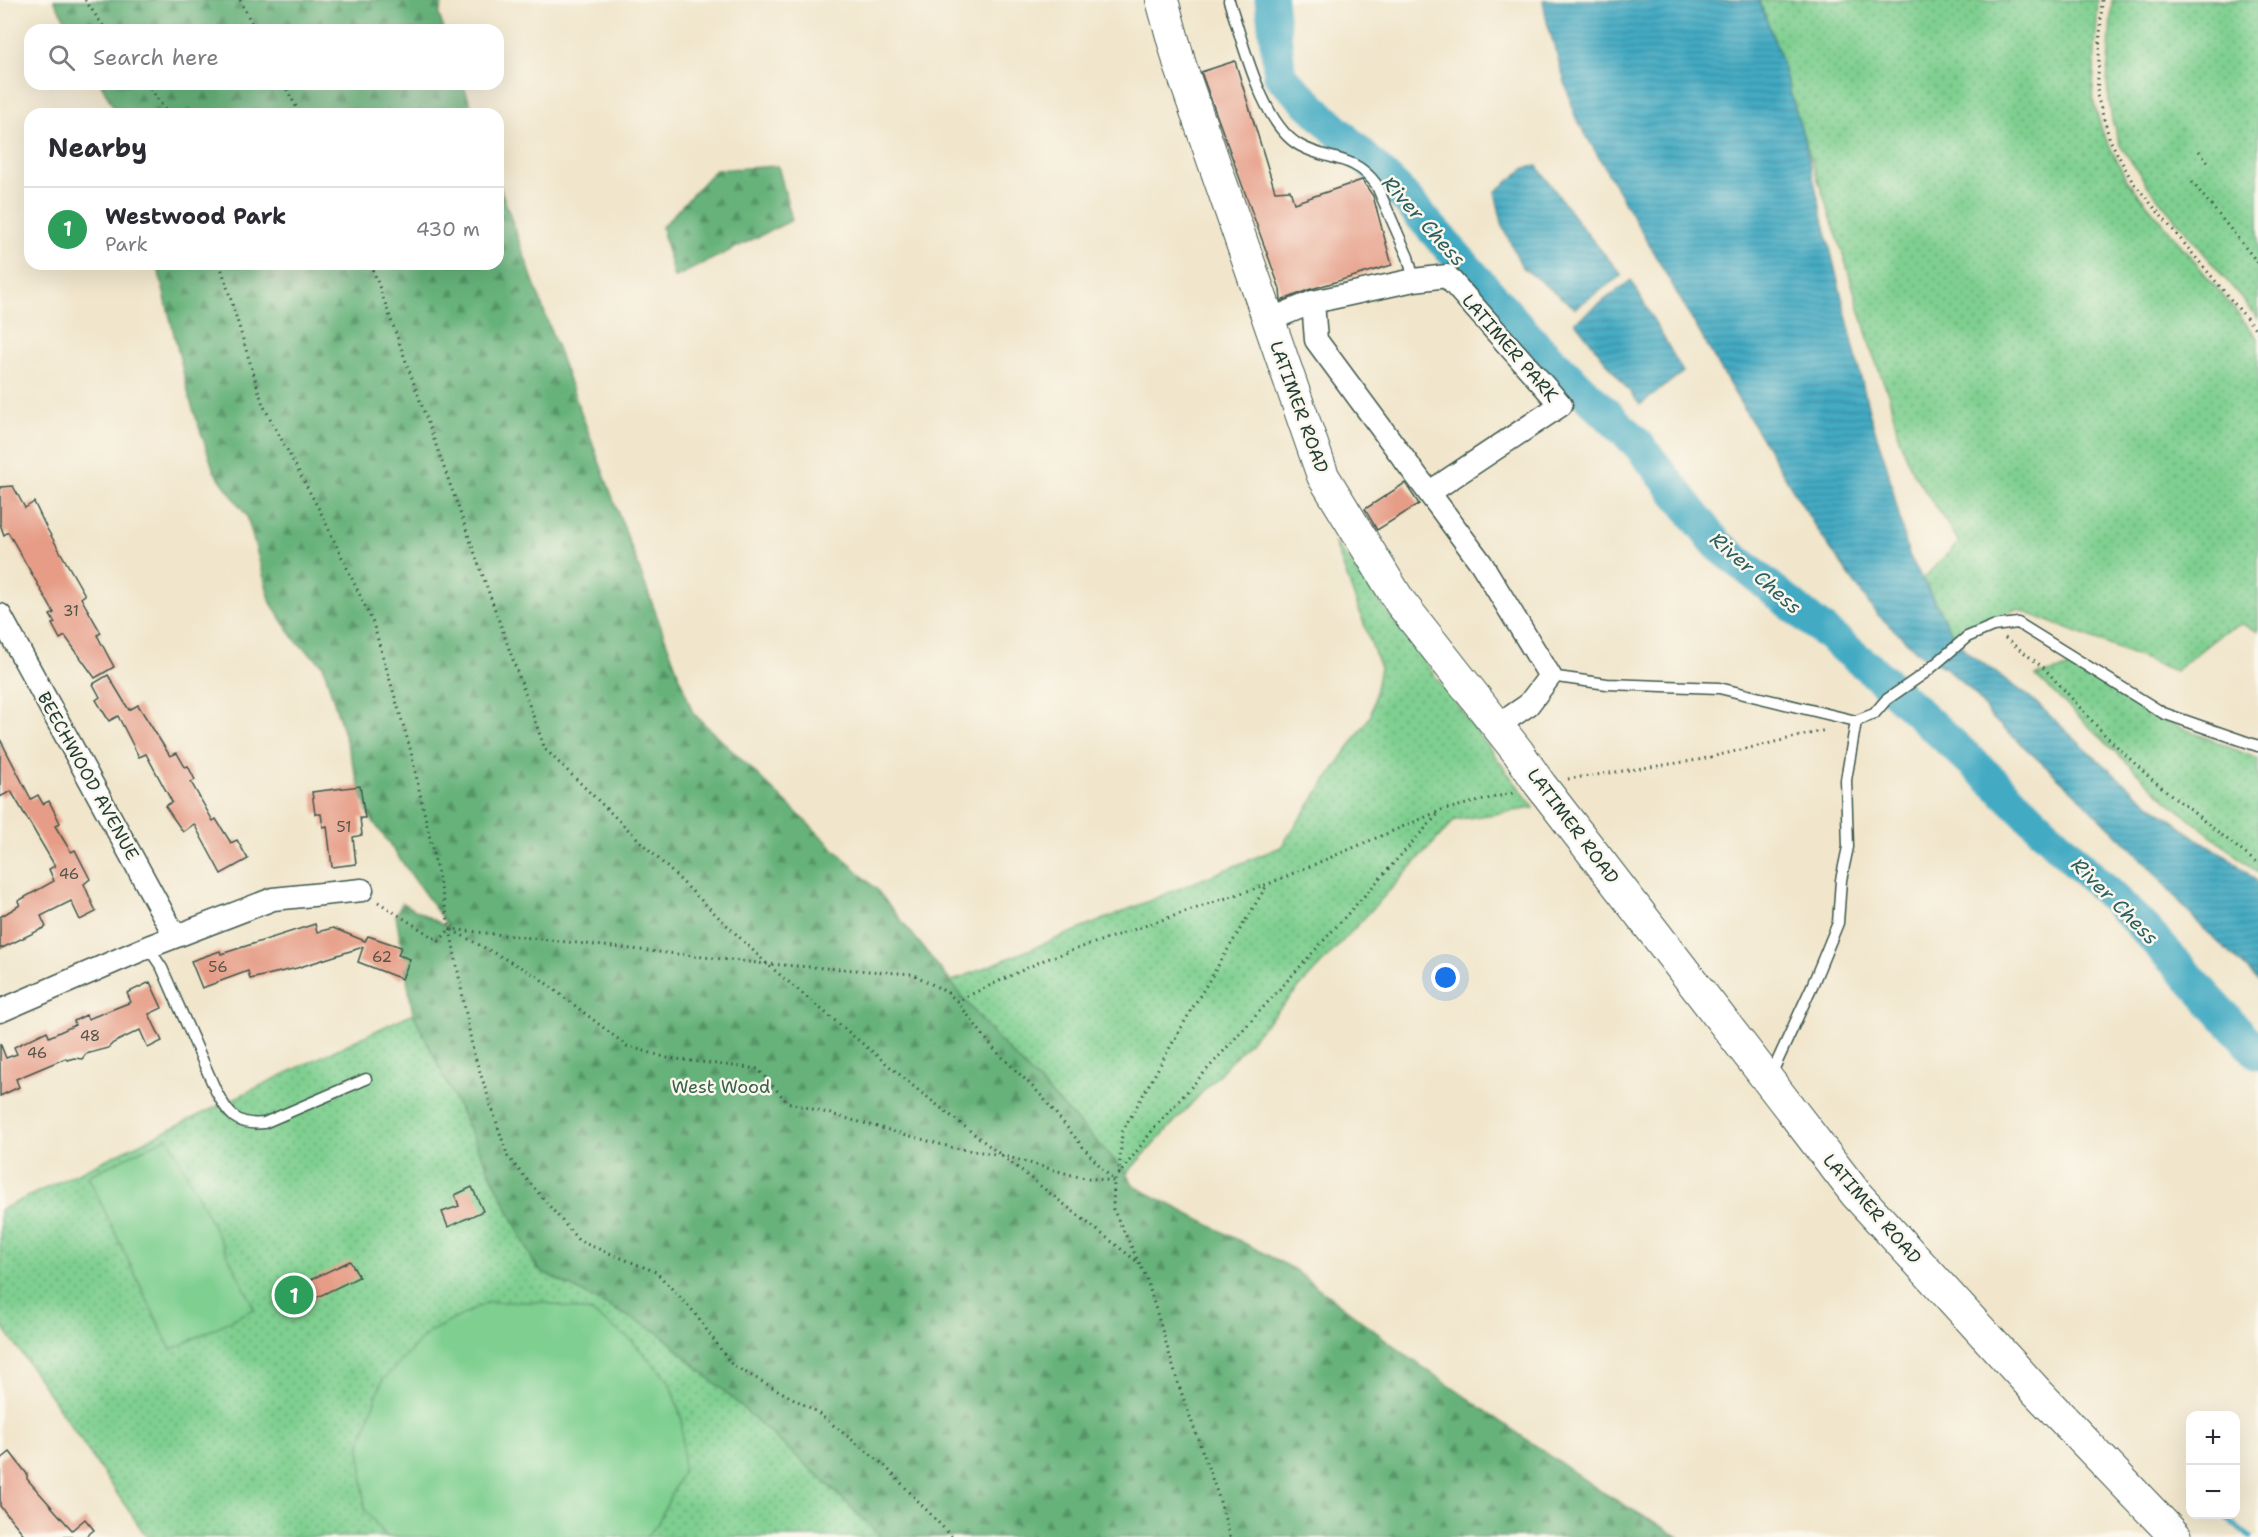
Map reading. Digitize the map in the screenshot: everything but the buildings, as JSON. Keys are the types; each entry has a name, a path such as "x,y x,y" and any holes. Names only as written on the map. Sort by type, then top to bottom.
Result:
{"street":[{"name":"LATIMER ROAD","path":"1162,0 1180,66 1267,321 1323,476 1400,603 1518,752 1539,783 1856,1194 2038,1393 2176,1537"},
{"name":"LATIMER PARK","path":"1267,321 1313,302 1414,280 1447,276 1561,405 1430,492"},
{"path":"1313,302 1316,340 1481,563 1550,676 1528,705 1497,726"},
{"name":"BEECHWOOD AVENUE","path":"0,615 175,936"},
{"path":"0,1011 148,947 273,899 362,890"}],"lane":[{"path":"1229,1 1260,93 1273,118 1299,145 1359,165 1369,174 1376,184 1408,257 1414,280"},
{"path":"1550,676 1607,684 1719,688 1856,721 1874,714 1886,700 1925,673 1967,637 1993,626 2018,623 2163,713 2258,746"},
{"path":"1768,1081 1838,923 1841,880 1848,847 1846,780 1856,721"},
{"path":"148,947 162,968 216,1091 226,1110 237,1120 250,1125 264,1123 366,1079"}],"path":[{"path":"85,0 102,24"},
{"path":"240,0 252,24"},
{"path":"2102,0 2097,95 2110,140 2132,181 2258,332"},
{"path":"151,90 164,108"},
{"path":"287,90 297,108"},
{"path":"2199,151 2209,163"},
{"path":"2192,182 2258,263"},
{"path":"222,270 262,405 321,513 373,623 410,748 450,929 473,1051 508,1158 579,1241 656,1272 693,1311 732,1365 814,1410 832,1424 884,1465 952,1537"},
{"path":"373,270 545,749 767,963 998,1154 1139,1263"},
{"path":"1993,626 2009,642 2044,668 2105,735 2149,777 2258,864"},
{"path":"1563,779 1698,760 1856,721"},
{"path":"957,1001 1044,960 1268,884 1442,810 1517,792"},
{"path":"1230,1537 1220,1498 1179,1386 1146,1277 1113,1209 1114,1181 1155,1127 1442,810"},
{"path":"1119,1176 1122,1132 1193,1007 1268,884"},
{"path":"362,890 396,915 439,941 450,929"},
{"path":"450,929 767,963 913,974 948,993 957,1001 993,1048 1040,1094 1114,1181"},
{"path":"450,929 538,977 627,1047 668,1058 758,1070 787,1102 954,1148 998,1154 1078,1177 1114,1181"}],"green space":[{"path":"54,0 443,0 439,15 442,24 68,24"},
{"path":"1759,0 2098,0 2093,88 2094,104 2103,133 2127,180 2258,338 2258,631 2242,624 2225,631 2175,671 2017,609 1953,635 1923,579 1959,542 1913,473 1899,439 1889,396 1872,352 1777,47"},
{"path":"2112,0 2258,0 2258,318 2148,186 2120,145 2112,121 2107,84"},
{"path":"104,90 465,90 472,108 114,108"},
{"path":"778,166 792,220 674,278 662,227 715,170"},
{"name":"West Wood","path":"504,199 693,713 876,889 991,1032 1127,1173 1134,1186 1292,1268 1410,1358 1602,1492 1679,1537 881,1537 835,1491 658,1332 537,1269 413,1013 396,915 402,903 449,928 368,814 323,665 296,641 271,603 247,516 214,471 190,400 158,270 504,270"},
{"path":"1334,541 1534,808 1455,820 1127,1173 991,1032 950,982 1281,847 1371,715 1380,668"},
{"path":"2076,666 2163,720 2258,759 2258,873 2165,799 2036,676"},
{"path":"413,1013 537,1269 658,1332 835,1491 881,1537 149,1537 144,1533 0,1322 0,1210"},
{"path":"168,1137 254,1309 171,1350 88,1176"},
{"path":"488,1302 542,1302 591,1312 631,1340 669,1381 682,1420 683,1470 657,1525 646,1537 387,1537 365,1510 360,1445 382,1381 429,1332"}],"water":[{"path":"1543,0 1759,0 1777,47 1803,135 1870,415 1887,466 1908,553 1953,635 1966,651 2031,698 2136,793 2206,845 2227,856 2258,882 2258,980 2198,923 2146,863 2075,793 1990,716 1975,694 1946,668 1921,655 1875,612 1816,528 1735,394 1575,116 1547,22"},
{"path":"1537,166 1580,225 1622,275 1575,308 1522,267 1503,227 1495,192 1525,168"},
{"path":"1631,280 1683,372 1640,405 1575,322"}],"waterway":[{"name":"River Chess","path":"1271,0 1280,76 1396,188 1536,346 1638,444 1718,545 1873,671 1998,786 2140,924 2258,1053"},
{"path":"2228,1519 2250,1537"}],"place":[{"name":"Westwood Park","path":"294,1295"}]}
